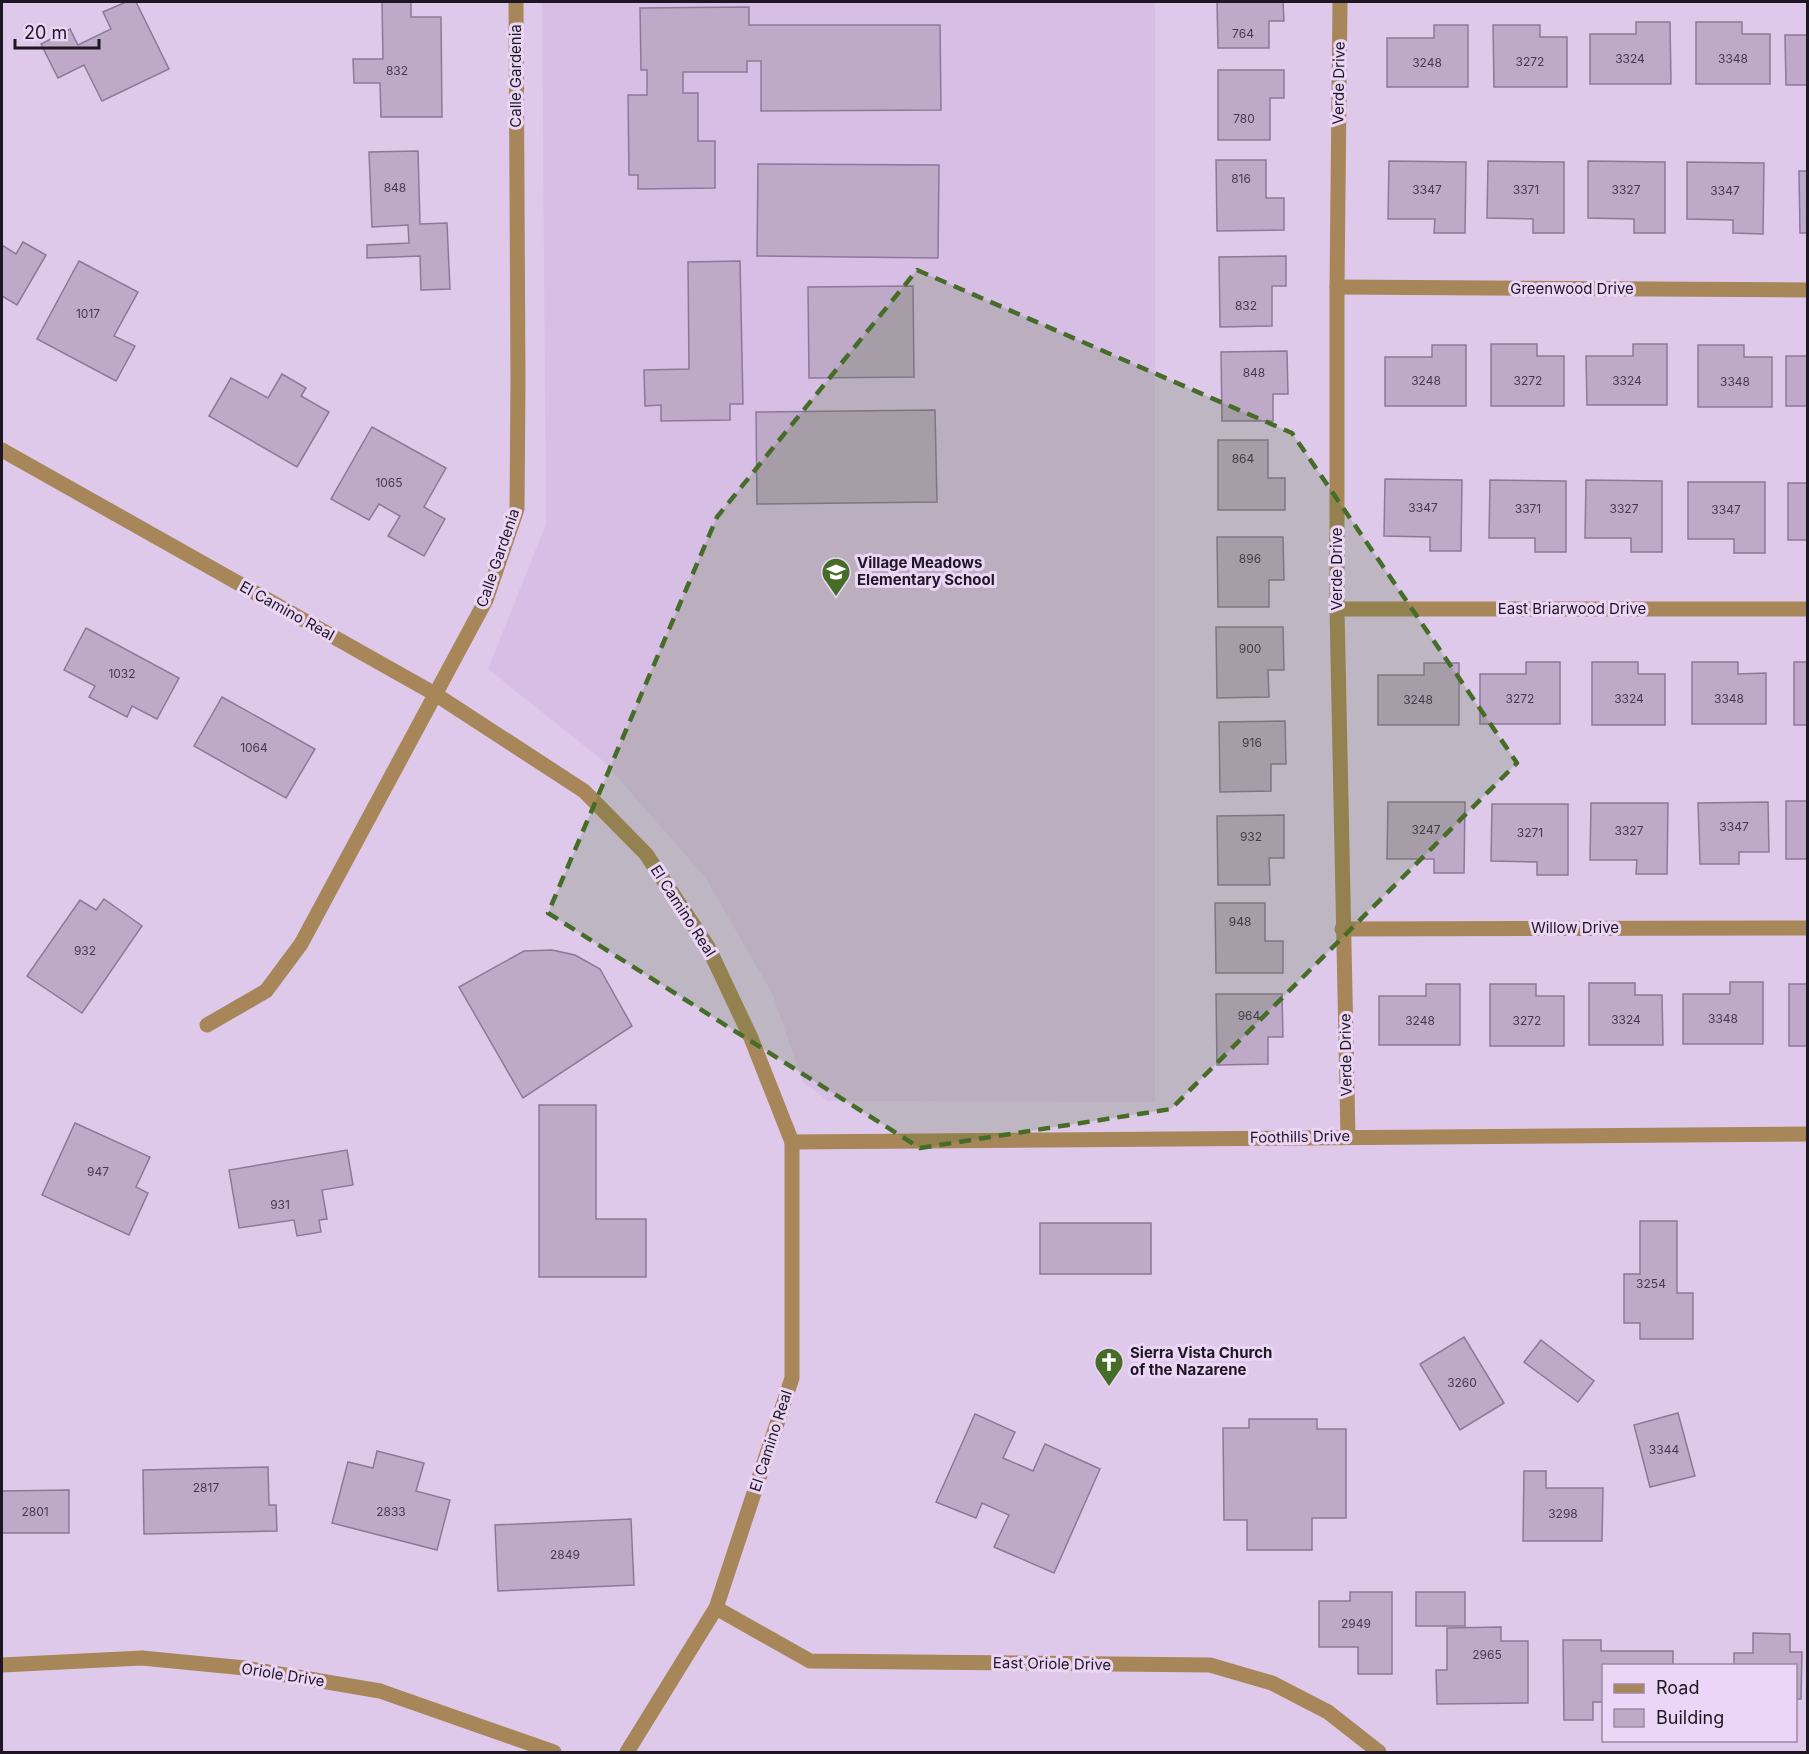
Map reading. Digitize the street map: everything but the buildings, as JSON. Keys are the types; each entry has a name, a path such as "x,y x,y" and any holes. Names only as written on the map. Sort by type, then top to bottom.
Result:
{"street":[{"name":"Calle Gardenia","path":"207,1025 266,991 301,944 486,600 517,508 516,2"},
{"name":"Verde Drive","path":"1340,2 1336,287 1336,609 1348,1137"},
{"name":"Greenwood Drive","path":"1336,287 1808,290"},
{"name":"El Camino Real","path":"2,450 435,694 584,791 646,854 708,946 751,1038 792,1142 792,1378 716,1608 627,1752"},
{"name":"East Briarwood Drive","path":"1336,609 1808,609"},
{"name":"Willow Drive","path":"1342,929 1808,928"},
{"name":"Foothills Drive","path":"792,1142 1808,1134"},
{"name":"East Oriole Drive","path":"716,1608 810,1661 1210,1665 1272,1683 1328,1713 1379,1752"},
{"name":"Oriole Drive","path":"2,1665 142,1658 245,1668 380,1691 554,1752"}],"highlighted area":[{"path":"917,270 1292,433 1517,763 1171,1109 920,1148 548,913 717,517"}],"shaded area":[{"name":"Village Meadows Elementary School","path":"542,2 1155,2 1155,1102 828,1101 803,1082 772,993 705,877 602,760 488,669 546,524"}],"place":[{"name":"Village Meadows Elementary School","path":"836,598"},
{"name":"Sierra Vista Church of the Nazarene","path":"1109,1388"}]}
